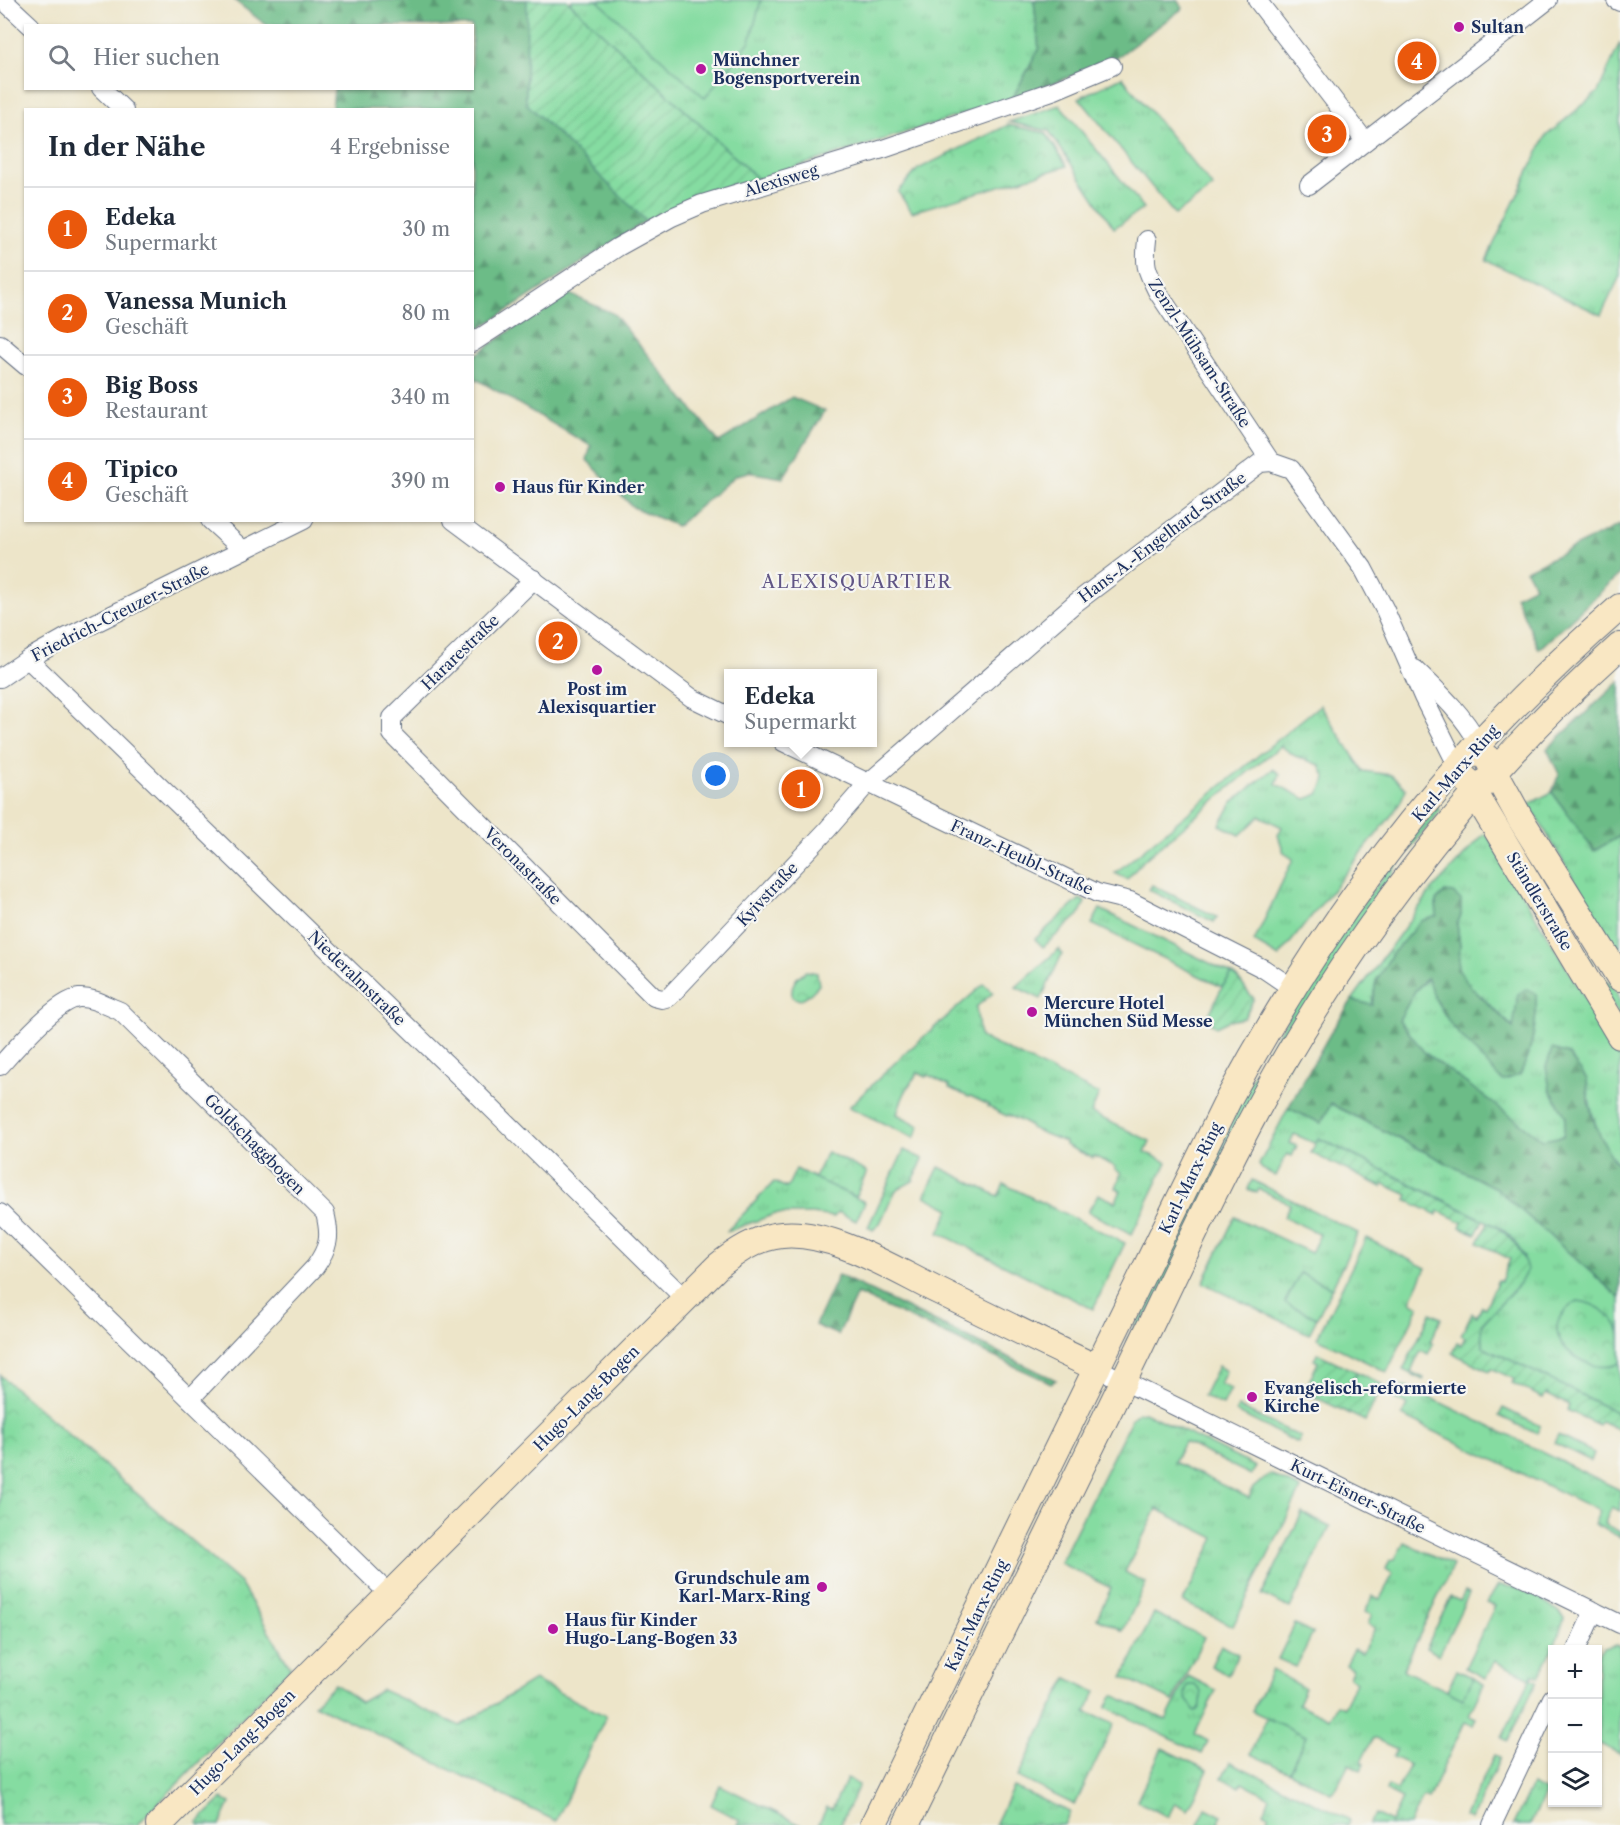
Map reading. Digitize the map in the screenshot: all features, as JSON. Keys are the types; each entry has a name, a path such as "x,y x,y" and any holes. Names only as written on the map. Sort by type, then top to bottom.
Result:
{"main road":[{"name":"Karl-Marx-Ring","path":"873,1825 1228,1100 1292,988 1367,880 1458,767 1551,670 1620,607"},
{"name":"Karl-Marx-Ring","path":"906,1825 1245,1134 1285,1059 1324,995 1400,885 1520,742 1620,646"},
{"name":"Ständlerstraße","path":"1479,744 1520,818 1620,978"},
{"name":"Ständlerstraße","path":"1458,767 1476,792 1620,1036"},
{"name":"Hugo-Lang-Bogen","path":"159,1825 717,1266 745,1246 783,1234 816,1238 844,1246 1097,1368"}],"street":[{"path":"3,0 30,24"},
{"path":"1257,0 1365,141"},
{"path":"1309,185 1548,0"},
{"name":"Alexisweg","path":"474,342 618,247 672,217 702,204 883,149 1055,90 1112,66"},
{"path":"103,90 122,108"},
{"name":"Zenzl-Mühsam-Straße","path":"1147,240 1144,260 1157,291 1271,462"},
{"path":"0,344 24,364"},
{"path":"1271,462 1291,469 1364,568 1386,610 1423,697 1458,767"},
{"name":"Hans-A.-Engelhard-Straße","path":"867,784 1074,604 1260,463 1271,462"},
{"path":"212,522 243,550 300,522"},
{"path":"456,522 692,698 724,714"},
{"name":"Friedrich-Creuzer-Straße","path":"0,678 67,637 243,550"},
{"name":"Hararestraße","path":"391,726 392,718 534,579"},
{"name":"Niederalmstraße","path":"28,659 468,1085 685,1299"},
{"path":"1409,664 1462,716 1479,744"},
{"name":"Veronastraße","path":"391,726 392,734 466,810 654,997 663,999"},
{"name":"Franz-Heubl-Straße","path":"793,747 1097,893 1130,901 1264,969 1292,988"},
{"name":"Kyivstraße","path":"663,999 669,997 685,981 827,830 867,784"},
{"name":"Goldschaggbogen","path":"0,1066 56,1008 77,998 92,999 120,1011 324,1213 330,1233 323,1256 190,1399"},
{"path":"0,1213 390,1595"},
{"name":"Kurt-Eisner-Straße","path":"1097,1368 1620,1624"},
{"path":"1578,1645 1594,1611"},
{"path":"1492,1825 1552,1699"}],"green space":[{"path":"234,0 527,0 526,103 646,221 476,331 474,329 474,108 332,108 334,90 474,90 474,24 265,24"},
{"path":"527,0 567,0 758,179 646,221 526,103"},
{"path":"572,0 1034,0 1039,49 1012,99 758,179 570,3"},
{"name":"Münchner Bogensportverein","path":"597,0 761,0 750,41 705,98"},
{"path":"1034,0 1177,0 1183,8 1113,60 1012,99 1039,49"},
{"path":"1620,43 1620,276 1601,315 1486,260 1546,136 1598,92"},
{"path":"1122,77 1213,187 1175,215 1079,98"},
{"path":"1060,105 1144,208 1114,228 1049,131 1009,122"},
{"path":"1008,125 1046,133 1067,166 912,212 898,192 918,169"},
{"path":"565,292 614,314 719,442 792,397 825,411 783,478 749,472 736,475 677,526 633,507 587,460 591,446 474,378 474,356"},
{"path":"1620,525 1620,574 1539,649 1515,596 1535,586 1526,570"},
{"path":"1620,681 1620,836 1594,851 1552,792 1559,774 1547,749"},
{"path":"1320,705 1363,771 1391,775 1406,789 1391,816 1279,957 1254,942 1293,859 1284,853 1278,835 1282,827 1260,816 1240,835 1220,825 1232,803 1273,769 1280,774 1276,784 1306,799 1319,794 1326,779 1320,765 1295,756 1281,746 1144,860 1127,879 1115,873"},
{"path":"1552,792 1594,850 1620,836 1620,957 1529,804"},
{"path":"1436,806 1440,811 1395,868 1386,889 1132,1344 1127,1342 1163,1271 1176,1230 1236,1105 1325,954"},
{"path":"1504,815 1598,974 1617,992 1620,1001 1620,1018 1501,817"},
{"path":"1484,834 1489,838 1620,1057 1620,1166 1606,1147 1596,1126 1587,1079 1550,1089 1566,1117 1563,1136 1543,1141 1424,1052 1399,1020 1415,991 1428,978 1435,999 1514,1028 1469,985 1457,968 1460,946 1457,924 1461,915 1453,894 1445,892 1436,901 1437,916 1376,981 1372,1005 1352,1000 1431,891"},
{"path":"1152,885 1217,917 1214,922 1149,890"},
{"path":"1445,892 1453,893 1461,900 1461,915 1457,924 1460,946 1458,968 1469,985 1513,1028 1518,994 1527,989 1536,994 1535,1026 1520,1075 1502,1081 1451,1025 1435,999 1427,978 1415,991 1399,1020 1424,1052 1543,1140 1563,1136 1566,1117 1550,1089 1546,1067 1552,1049 1568,1054 1587,1079 1588,1101 1596,1127 1612,1158 1620,1166 1620,1298 1496,1188 1331,1104 1321,1123 1288,1108 1352,1000 1372,1005 1376,981 1392,954 1421,921 1437,916 1436,901"},
{"path":"1080,899 1085,902 1079,915 1043,947 1035,939"},
{"path":"1100,909 1232,974 1222,987 1092,924"},
{"path":"1059,949 1062,954 1041,999 1016,987"},
{"path":"806,971 817,973 819,985 800,1000 792,997 792,988 796,979"},
{"path":"1232,974 1254,998 1244,1018 1228,1021 1216,1027 1206,1021 1222,987"},
{"path":"984,984 993,993 976,1007 980,1037 1099,1094 1091,1113 1150,1141 1145,1152 1167,1162 1132,1234 1088,1212 1098,1194 1115,1202 1121,1191 1116,1188 1121,1173 1115,1169 1116,1167 1030,1128 1031,1126 949,1088 950,1086 928,1075 926,1077 918,1072 903,1096 897,1114 920,1126 914,1138 849,1107 902,1056"},
{"path":"1331,1104 1496,1188 1620,1298 1620,1414 1482,1346 1481,1325 1520,1283 1524,1257 1513,1239 1502,1229 1319,1138 1316,1144 1294,1134 1290,1143 1297,1146 1292,1156 1287,1154 1276,1176 1262,1169 1259,1165 1288,1108 1321,1123"},
{"path":"1318,1138 1483,1220 1476,1234 1460,1227 1462,1222 1439,1211 1437,1215 1406,1200 1408,1195 1384,1184 1382,1187 1311,1153"},
{"path":"904,1150 923,1159 913,1181 896,1190 880,1223 873,1230 868,1227"},
{"path":"827,1152 867,1172 855,1197 814,1178"},
{"path":"939,1167 998,1196 1004,1184 1125,1243 1093,1309 939,1233 950,1209 925,1196"},
{"path":"796,1169 865,1202 856,1221 838,1212 834,1217 812,1214 775,1214 726,1232 774,1182 787,1188"},
{"path":"1252,1180 1358,1233 1332,1288 1300,1273 1285,1302 1317,1318 1309,1334 1203,1283 1235,1217 1311,1253 1320,1234 1284,1217 1290,1204 1259,1189 1257,1193 1248,1189"},
{"path":"1488,1222 1502,1231 1518,1247 1527,1270 1520,1283 1481,1325 1482,1346 1620,1414 1620,1430 1601,1421 1599,1425 1567,1410 1569,1405 1546,1394 1543,1398 1512,1383 1514,1379 1491,1368 1489,1371 1452,1353 1457,1343 1461,1345 1465,1337 1461,1335 1472,1313 1477,1316 1482,1306 1485,1308 1498,1280 1501,1281 1510,1259 1478,1243"},
{"path":"1366,1238 1426,1268 1410,1301 1419,1306 1387,1372 1317,1338"},
{"path":"1300,1273 1332,1288 1317,1318 1285,1303"},
{"path":"838,1275 1056,1380 1051,1383 857,1294 838,1335 815,1325"},
{"path":"1578,1301 1591,1304 1615,1322 1620,1334 1620,1363 1607,1366 1592,1365 1578,1359 1567,1350 1559,1338 1557,1326 1563,1313"},
{"path":"1431,1313 1441,1318 1430,1342 1433,1344 1428,1354 1421,1350 1411,1372 1424,1378 1423,1380 1403,1370"},
{"path":"1317,1353 1357,1372 1351,1384 1377,1397 1365,1421 1304,1392 1318,1362 1314,1360"},
{"path":"1218,1366 1226,1371 1220,1384 1231,1389 1223,1405 1203,1396"},
{"path":"1357,1372 1383,1385 1377,1397 1351,1384"},
{"path":"0,1375 240,1583 291,1668 137,1825 0,1825"},
{"path":"1401,1387 1408,1387 1423,1394 1620,1490 1620,1511 1612,1507 1604,1524 1620,1532 1620,1537 1594,1524 1600,1511 1402,1416 1407,1405 1395,1399"},
{"path":"1238,1407 1301,1437 1298,1443 1236,1412"},
{"path":"1503,1408 1540,1426 1537,1434 1499,1416"},
{"path":"1144,1412 1256,1467 1251,1475 1184,1442 1174,1462 1249,1498 1253,1488 1270,1474 1301,1489 1233,1626 1183,1602 1215,1538 1157,1509 1125,1572 1146,1583 1123,1631 1097,1618 1111,1588 1060,1563 1132,1418"},
{"path":"1558,1435 1594,1453 1591,1461 1554,1443"},
{"path":"1302,1513 1330,1527 1290,1608 1262,1595"},
{"path":"1404,1542 1453,1565 1403,1670 1462,1698 1473,1678 1484,1684 1469,1715 1476,1718 1473,1725 1465,1722 1428,1799 1423,1797 1409,1825 1369,1825 1375,1814 1391,1822 1402,1799 1386,1791 1388,1786 1397,1790 1410,1765 1393,1757 1397,1749 1373,1738 1361,1762 1364,1764 1361,1770 1349,1764 1337,1787 1331,1793 1289,1772 1306,1736 1252,1711 1272,1670 1305,1688 1298,1704 1329,1719 1337,1704 1344,1707 1356,1682 1349,1677 1353,1669 1346,1665 1354,1649 1362,1653 1375,1628 1368,1624 1372,1615 1365,1612 1373,1596 1380,1599 1393,1574 1386,1569 1390,1560 1395,1559"},
{"path":"1498,1585 1507,1586 1534,1596 1551,1606 1564,1618 1554,1645 1548,1645 1548,1658 1539,1677 1533,1674 1531,1678 1495,1661 1486,1678 1465,1668 1495,1606 1487,1603"},
{"path":"1465,1592 1469,1594 1439,1655 1426,1648 1451,1597 1460,1601"},
{"path":"1154,1613 1204,1637 1173,1701 1123,1677"},
{"path":"1295,1624 1313,1633 1296,1667 1278,1659"},
{"path":"1221,1645 1238,1654 1228,1675 1211,1666"},
{"path":"1616,1645 1620,1647 1620,1754 1602,1745 1602,1650"},
{"path":"1457,1670 1473,1678 1463,1699 1447,1691"},
{"path":"1188,1676 1216,1690 1195,1734 1208,1741 1202,1754 1106,1707 1113,1695 1166,1720"},
{"path":"1067,1678 1096,1692 1086,1712 1114,1724 1075,1805 1018,1777"},
{"path":"1531,1678 1537,1681 1508,1741 1502,1738"},
{"path":"534,1680 606,1716 556,1821 314,1704 335,1684 361,1702 382,1690 460,1726"},
{"path":"1188,1685 1195,1685 1201,1692 1201,1704 1195,1711 1185,1697"},
{"path":"1267,1718 1306,1736 1289,1772 1250,1754"},
{"path":"1162,1748 1208,1770 1188,1810 1175,1803 1168,1817 1137,1801"},
{"path":"1494,1755 1500,1758 1471,1820 1465,1817"},
{"path":"1230,1762 1350,1820 1348,1825 1264,1825 1269,1815 1263,1812 1270,1797 1242,1782 1239,1787 1222,1778"},
{"path":"847,1779 859,1785 840,1825 818,1825 827,1807 832,1809"},
{"path":"720,1785 801,1825 738,1825 740,1820 711,1805"},
{"path":"1532,1785 1546,1792 1530,1825 1513,1825"},
{"path":"1013,1787 1070,1812 1064,1825 995,1825"},
{"path":"222,1799 230,1803 220,1825 199,1825 198,1822"},
{"path":"1206,1808 1222,1816 1217,1825 1198,1825"}],"place":[{"name":"Sultan","path":"1459,27"},
{"name":"Tipico","path":"1417,61"},
{"name":"Münchner Bogensportverein","path":"701,69"},
{"name":"Big Boss","path":"1327,134"},
{"name":"Haus für Kinder","path":"500,487"},
{"name":"Vanessa Munich","path":"558,641"},
{"name":"Post im Alexisquartier","path":"597,670"},
{"name":"Edeka","path":"801,789"},
{"name":"Mercure Hotel München Süd Messe","path":"1032,1012"},
{"name":"Evangelisch-reformierte Kirche","path":"1252,1397"},
{"name":"Grundschule am Karl-Marx-Ring","path":"822,1587"},
{"name":"Haus für Kinder Hugo-Lang-Bogen 33","path":"553,1629"}],"district":[{"name":"ALEXISQUARTIER","path":"857,582"}]}
